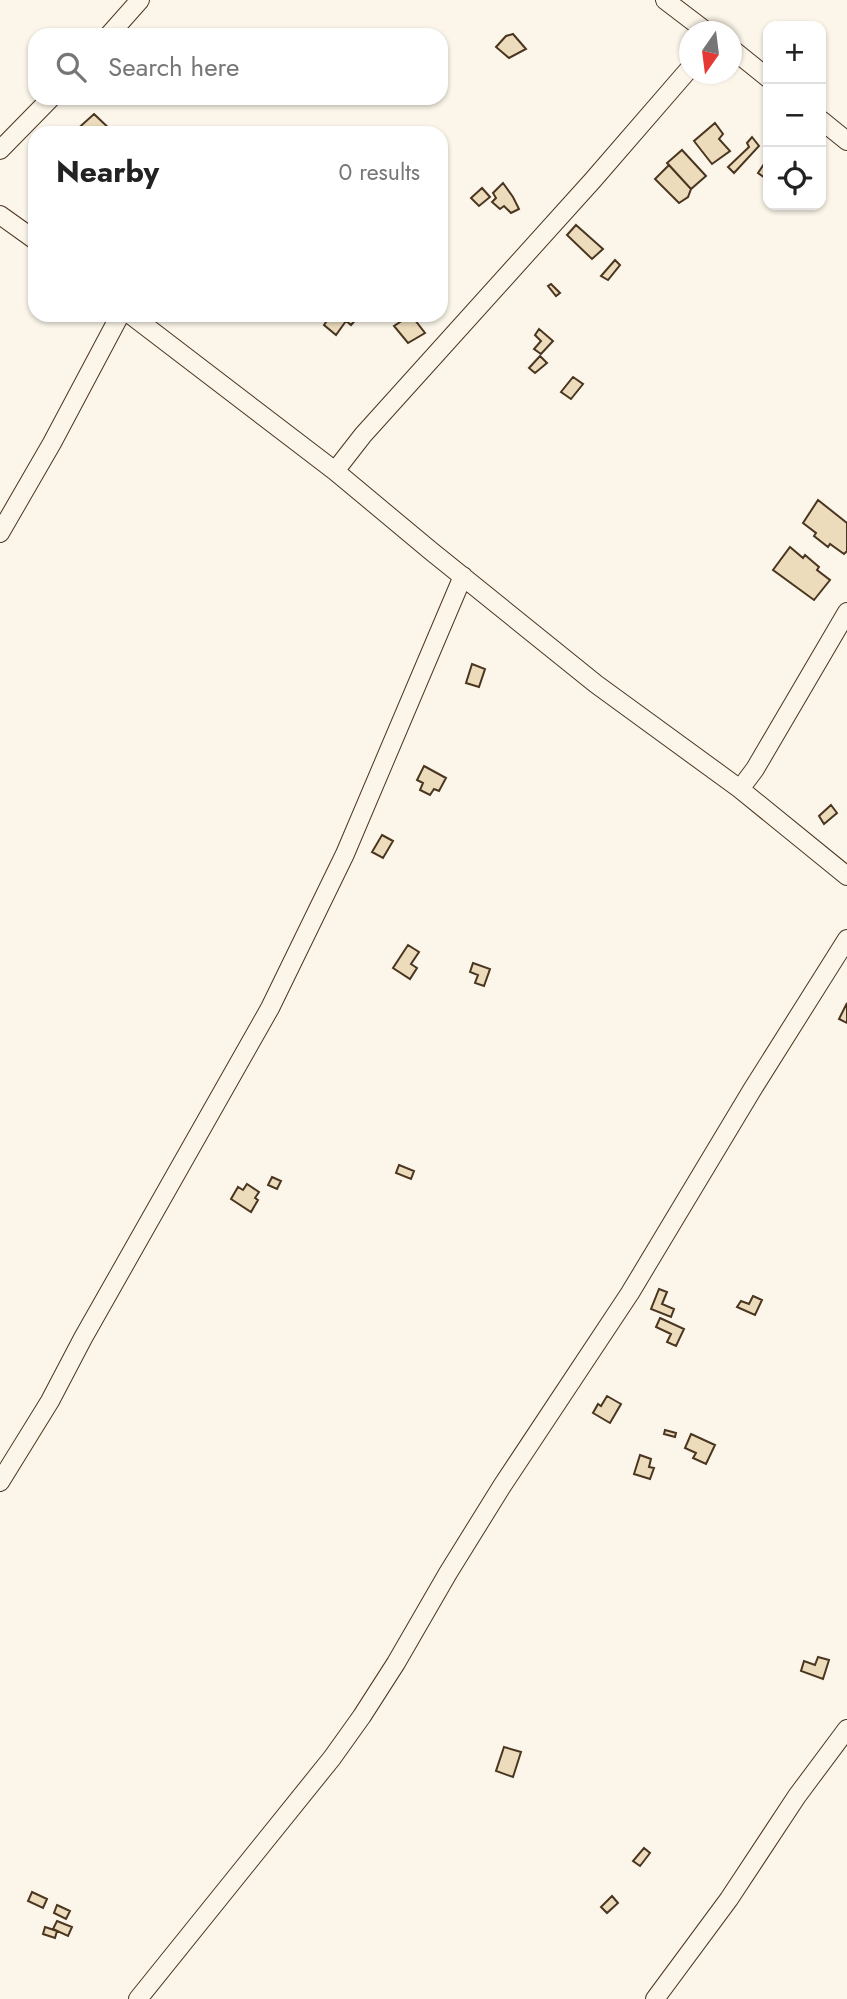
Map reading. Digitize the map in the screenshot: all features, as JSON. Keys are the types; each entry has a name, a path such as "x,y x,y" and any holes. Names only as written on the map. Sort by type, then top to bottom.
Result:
{"street":[{"path":"114,28 140,0"},
{"path":"665,0 693,21"},
{"path":"742,57 763,74"},
{"path":"335,471 363,435 577,199 679,81"},
{"path":"0,150 44,105"},
{"path":"826,124 847,141"},
{"path":"0,215 28,235"},
{"path":"0,533 52,443 116,322"},
{"path":"140,322 335,471 596,684 740,789 847,876"},
{"path":"0,1482 50,1401 83,1338 271,1008 361,820 463,576"},
{"path":"740,789 755,769 847,612"},
{"path":"138,1999 362,1716 403,1653 454,1563 630,1293 847,939"},
{"path":"655,1999 729,1899 790,1806 847,1729"}],"building":[{"path":"513,34 526,49 509,58 496,47 506,36"},
{"path":"94,114 107,126 81,126"},
{"path":"715,123 723,134 719,139 730,151 712,164 694,141"},
{"path":"752,137 759,146 734,173 728,167 749,147 747,143"},
{"path":"682,150 706,176 691,189 667,163"},
{"path":"669,165 691,189 688,197 679,203 655,179"},
{"path":"503,183 519,209 511,213 504,206 500,209 492,202 496,198 493,193"},
{"path":"482,188 490,197 479,206 471,198"},
{"path":"576,225 603,249 592,259 567,235"},
{"path":"615,260 620,265 608,280 601,276"},
{"path":"551,284 560,293 556,296 548,286"},
{"path":"326,322 345,322 336,335 324,325"},
{"path":"400,322 416,322 425,333 408,343 394,326"},
{"path":"539,329 553,341 541,354 534,349 541,341 535,335"},
{"path":"540,356 547,363 535,373 529,368"},
{"path":"573,377 583,384 571,399 561,392"},
{"path":"818,500 847,523 847,551 844,554 830,544 828,547 803,523"},
{"path":"790,547 803,558 805,555 819,567 817,570 830,580 814,600 773,570"},
{"path":"472,664 485,669 479,687 466,683"},
{"path":"424,766 446,778 439,791 434,789 430,795 420,790 423,783 417,780"},
{"path":"831,805 837,813 824,824 819,816"},
{"path":"382,835 393,841 383,858 372,852"},
{"path":"408,945 419,952 411,964 417,968 410,979 393,968"},
{"path":"473,963 490,969 484,986 475,983 478,975 470,972"},
{"path":"847,1003 847,1023 839,1019"},
{"path":"399,1165 414,1171 411,1179 396,1173"},
{"path":"272,1177 281,1181 277,1189 268,1185"},
{"path":"247,1184 259,1192 251,1212 231,1199 238,1187 243,1190"},
{"path":"659,1289 667,1292 662,1304 674,1309 671,1317 651,1309"},
{"path":"753,1296 762,1300 755,1315 737,1307 741,1301 749,1304"},
{"path":"660,1318 684,1329 676,1346 667,1342 671,1334 656,1327"},
{"path":"607,1396 621,1404 610,1423 593,1413"},
{"path":"665,1430 676,1433 675,1437 664,1434"},
{"path":"691,1434 715,1445 706,1464 693,1458 696,1453 685,1448"},
{"path":"640,1455 651,1459 649,1467 654,1468 650,1479 634,1474"},
{"path":"818,1657 829,1660 823,1679 801,1671 804,1661 815,1665"},
{"path":"504,1747 521,1752 513,1777 496,1771"},
{"path":"644,1848 650,1853 640,1866 633,1861"},
{"path":"32,1892 47,1899 43,1908 28,1901"},
{"path":"612,1896 618,1903 607,1913 601,1907"},
{"path":"57,1905 70,1911 66,1919 54,1913"},
{"path":"57,1921 72,1927 68,1936 53,1929"},
{"path":"45,1927 57,1931 55,1938 43,1934"}]}
